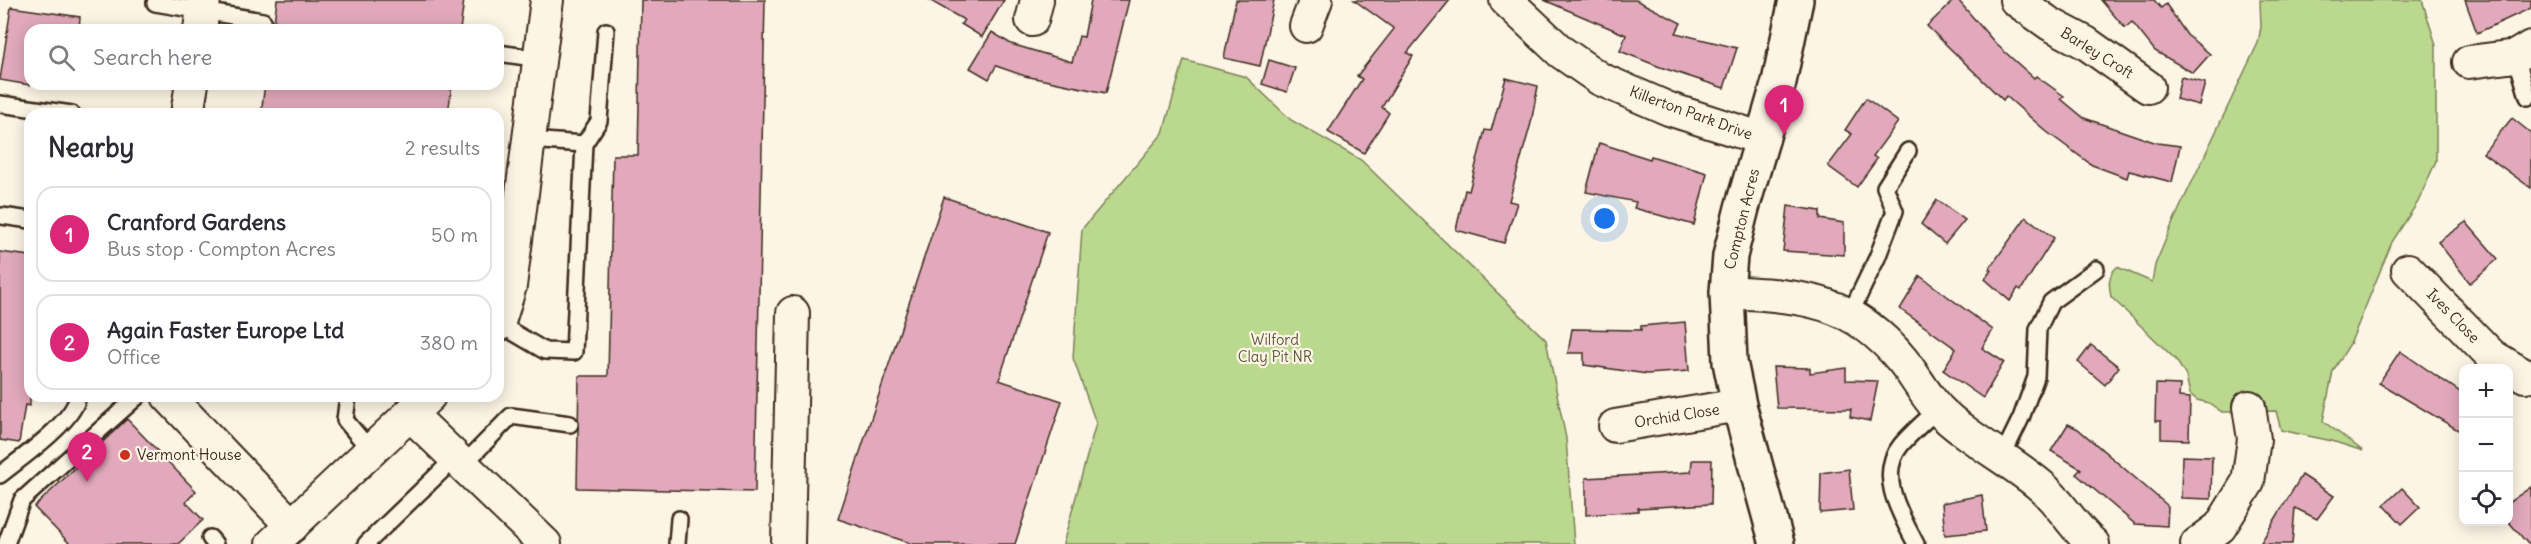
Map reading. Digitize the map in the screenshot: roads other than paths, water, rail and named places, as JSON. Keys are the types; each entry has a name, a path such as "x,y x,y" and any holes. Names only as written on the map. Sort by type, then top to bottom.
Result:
{"street":[{"path":"504,305 510,286 514,212 529,140 547,0"},
{"name":"Killerton Park Drive","path":"1506,0 1561,52 1600,79 1669,109 1763,139"},
{"name":"Compton Acres","path":"1777,544 1739,405 1730,362 1727,292 1730,256 1779,82 1796,0"},
{"name":"Barley Croft","path":"2016,0 2050,24 2086,43 2148,87"},
{"path":"2469,62 2523,51"},
{"path":"189,108 191,90"},
{"name":"Ives Close","path":"2408,270 2492,356 2525,375 2531,375"},
{"path":"1727,292 1803,297 1850,314 1884,340 1903,361 1938,409 2001,459 2041,486 2093,544"},
{"path":"788,544 793,313"},
{"path":"173,402 282,535 419,405 458,462 532,540"},
{"name":"Orchid Close","path":"1615,426 1739,405"},
{"path":"2198,544 2220,526 2248,483 2265,438 2249,407"}],"lane":[{"path":"155,3 202,14 263,21"},
{"path":"504,327 545,351 574,352 584,144 599,121 606,31"},
{"path":"2523,51 2528,97"},
{"path":"504,54 540,59"},
{"path":"0,104 29,108"},
{"path":"529,140 584,144"},
{"path":"1850,314 1877,258 1895,211 1885,187 1908,151"},
{"path":"2,216 24,219"},
{"path":"2001,459 2021,418 2036,377 2038,329 2051,302 2097,269"},
{"path":"0,475 51,435 77,402"},
{"path":"6,544 22,500 131,402"},
{"path":"347,402 345,420 371,451"},
{"path":"1916,544 1893,498 1890,470 1900,446 1938,409"},
{"path":"366,544 511,416 570,424"},
{"path":"677,544 679,519"}],"place":[{"name":"Cranford Gardens","path":"1784,135"},
{"name":"Vermont House","path":"125,455"},
{"name":"Again Faster Europe Ltd","path":"87,482"}],"park label":[{"name":"Wilford Clay Pit NR","path":"1275,348"}]}
